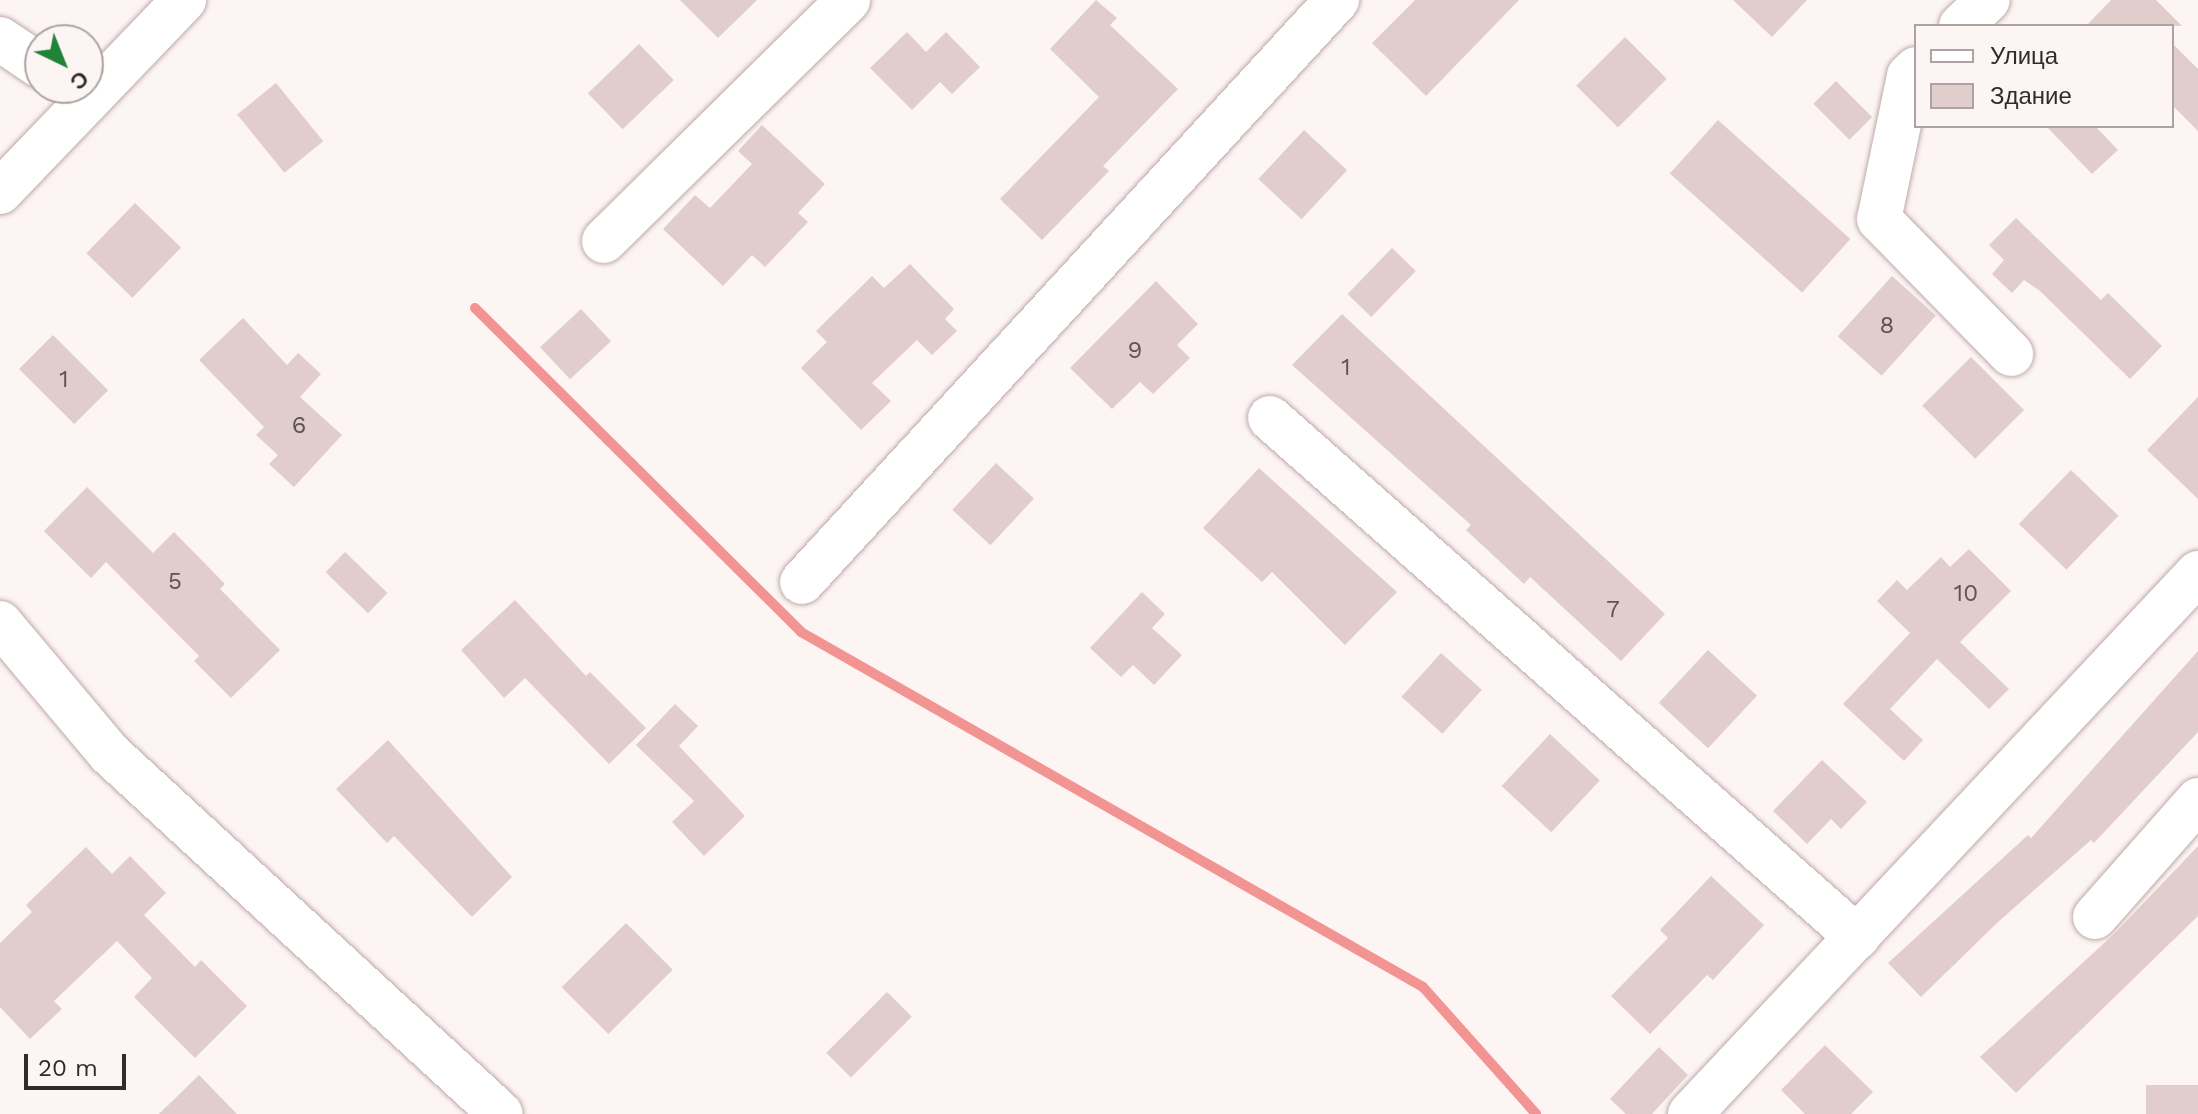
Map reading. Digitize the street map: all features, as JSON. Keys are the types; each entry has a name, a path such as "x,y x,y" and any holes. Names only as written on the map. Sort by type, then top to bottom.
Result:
{"street":[{"path":"141,44 143,0"},
{"path":"104,74 141,44 184,0"},
{"path":"604,241 848,0"},
{"path":"802,582 1337,0"},
{"path":"1963,24 1988,0"},
{"path":"0,39 24,55"},
{"path":"1914,71 1909,76 1879,219 2011,354"},
{"path":"0,192 71,104"},
{"path":"1270,418 1857,937"},
{"path":"1690,1114 2198,573"},
{"path":"0,623 110,754 501,1114"},
{"path":"2095,917 2198,800"}],"building":[{"path":"680,0 757,0 718,38"},
{"path":"1096,0 1117,18 1110,25 1178,89 1103,166 1109,171 1042,240 1000,199 1099,97 1050,49"},
{"path":"1415,0 1519,0 1426,96 1372,43"},
{"path":"1733,0 1807,0 1772,37"},
{"path":"2111,0 2156,0 2182,26 2174,24 2088,24"},
{"path":"907,32 926,52 946,32 980,67 952,94 940,82 912,110 870,68"},
{"path":"1625,37 1667,79 1618,128 1576,86"},
{"path":"639,44 674,80 623,129 588,93"},
{"path":"2174,45 2198,69 2198,131 2174,107"},
{"path":"1836,81 1872,117 1849,140 1813,104"},
{"path":"276,83 323,141 284,173 237,114"},
{"path":"1718,120 1850,239 1802,293 1670,174"},
{"path":"762,125 825,184 798,213 808,222 765,267 752,255 723,286 663,229 695,195 710,208 752,164 738,151"},
{"path":"2048,128 2097,128 2118,150 2092,174"},
{"path":"1304,130 1347,170 1301,219 1258,179"},
{"path":"135,203 181,247 132,298 86,253"},
{"path":"2016,218 2101,300 2108,293 2162,346 2130,379 2040,291 2024,280 2012,293 1992,274 2004,260 1989,245"},
{"path":"1392,248 1416,271 1371,317 1348,294"},
{"path":"910,264 954,309 945,319 957,331 932,355 917,340 872,383 891,401 861,430 801,368 827,342 816,331 872,276 884,288"},
{"path":"1892,276 1936,315 1882,376 1838,336"},
{"path":"1156,281 1198,324 1177,345 1190,358 1153,394 1140,382 1112,409 1070,368"},
{"path":"581,309 611,341 570,379 540,347"},
{"path":"1342,314 1665,614 1621,661 1530,577 1524,584 1466,530 1471,525 1292,365"},
{"path":"243,318 287,365 298,353 321,374 300,397 342,435 294,487 269,464 278,455 256,435 264,427 199,360"},
{"path":"53,335 108,390 74,424 19,369"},
{"path":"1971,357 2024,410 1975,459 1922,406"},
{"path":"2198,397 2198,499 2147,450"},
{"path":"996,463 1034,498 990,545 952,510"},
{"path":"1259,468 1397,592 1345,645 1272,572 1262,582 1203,528"},
{"path":"2071,470 2118,516 2066,570 2019,524"},
{"path":"87,487 153,553 174,532 225,584 220,589 280,650 231,698 194,661 199,656 106,562 91,578 44,531"},
{"path":"1969,549 2011,591 1960,642 2009,689 1989,709 1937,659 1890,709 1923,740 1904,761 1843,704 1910,633 1877,601 1897,580 1907,590 1941,557 1950,567"},
{"path":"345,552 387,593 368,613 326,572"},
{"path":"1142,592 1165,614 1152,628 1182,655 1154,685 1133,665 1121,677 1090,648"},
{"path":"515,600 586,676 590,672 646,728 609,764 525,678 504,698 461,650"},
{"path":"1708,650 1757,696 1708,748 1659,703"},
{"path":"2198,651 2198,732 2094,843 2091,840 1997,923 1921,997 1888,963 2028,835 2031,838"},
{"path":"1441,653 1482,690 1442,734 1402,697"},
{"path":"675,704 698,726 679,746 745,816 704,856 672,822 694,801 636,745"},
{"path":"1550,734 1600,780 1551,832 1502,786"},
{"path":"388,740 512,877 472,917 394,836 387,843 336,789"},
{"path":"1822,760 1867,802 1841,829 1831,819 1807,844 1773,811"},
{"path":"2198,846 2198,916 2016,1093 1980,1057 2114,934"},
{"path":"86,847 112,874 130,856 166,893 144,915 195,967 201,960 247,1006 195,1058 134,997 152,978 117,941 54,1001 62,1009 30,1039 0,1007 0,943 32,912 26,905"},
{"path":"1711,876 1764,925 1713,980 1707,975 1650,1034 1611,996 1668,938 1660,930"},
{"path":"626,923 673,970 608,1034 562,987"},
{"path":"887,992 912,1017 851,1078 826,1053"},
{"path":"1825,1045 1873,1092 1851,1114 1805,1114 1781,1090"},
{"path":"1659,1047 1688,1075 1652,1114 1626,1114 1610,1099"},
{"path":"199,1075 237,1114 159,1114"},
{"path":"2146,1085 2198,1085 2198,1114 2146,1114"}],"waterway":[{"path":"475,308 801,632 1423,987 1536,1114"}]}
